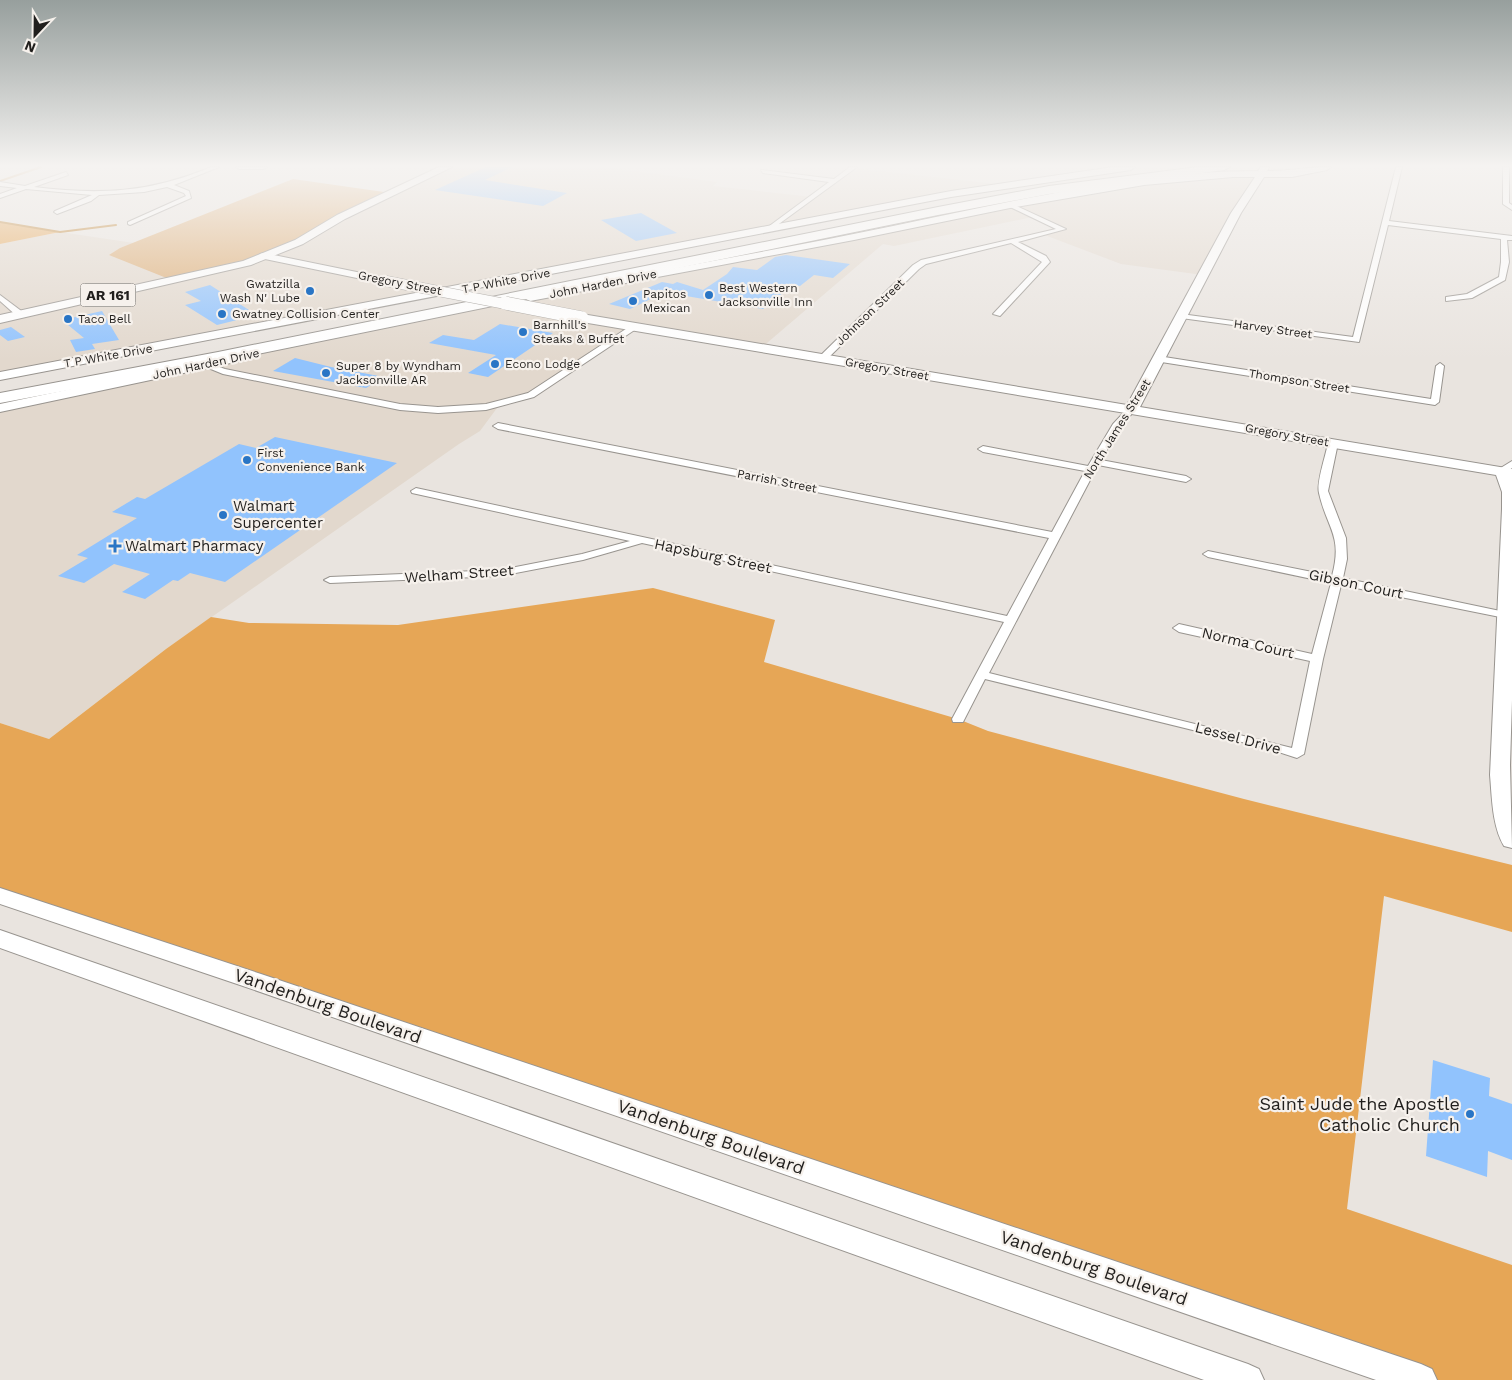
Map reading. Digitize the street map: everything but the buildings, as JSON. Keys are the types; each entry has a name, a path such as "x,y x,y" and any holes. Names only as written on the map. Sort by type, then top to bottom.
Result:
{"highway":[{"path":"0,393 821,231"},
{"path":"4,403 211,361 356,327 833,231"}],"main road":[{"name":"AR 161","path":"0,319 222,270 264,256 310,237 319,231"},
{"name":"T P White Drive","path":"0,376 176,344 753,231"},
{"name":"John Harden Drive","path":"211,361 881,231"},
{"name":"North James Street","path":"1132,409 1226,231"},
{"name":"Gregory Street","path":"264,256 582,318 1333,443 1509,469"},
{"path":"1509,469 1510,501 1500,765 1506,824 1512,841"},
{"name":"Vandenburg Boulevard","path":"0,896 252,980 1421,1380"},
{"path":"0,939 1248,1380"}],"street":[{"name":"Johnson Street","path":"823,358 919,264 937,257 1052,231"},
{"name":"Harvey Street","path":"1181,316 1356,340 1384,231"},
{"path":"1449,299 1469,296 1502,278 1508,238 1454,231"},
{"path":"997,314 1046,262 1043,258 1012,241"},
{"path":"0,297 21,315"},
{"path":"211,361 224,371 400,407 438,410 486,407 531,395 635,327"},
{"name":"Thompson Street","path":"1158,359 1435,402 1440,366"},
{"name":"North James Street","path":"958,719 1093,465 1116,426 1132,409"},
{"name":"Parrish Street","path":"498,426 1056,536"},
{"name":"Lessel Drive","path":"983,675 1270,745 1297,754 1317,659 1342,559 1341,538 1323,491 1333,443"},
{"path":"983,448 1186,479"},
{"name":"Hapsburg Street","path":"416,491 1010,620"},
{"name":"Welham Street","path":"330,580 500,573 583,557 622,545 646,541"},
{"name":"Gibson Court","path":"1208,554 1505,615"},
{"name":"Norma Court","path":"1179,628 1317,659"}],"shaded area":[{"path":"0,231 60,232 0,244"},
{"path":"162,231 312,231 247,263 174,281 109,255 120,248"},
{"path":"296,231 761,231 0,376 0,244 60,232 134,243 120,248 174,281"},
{"path":"874,231 964,231 894,246 883,244 761,348 635,327 545,388 500,404 480,431 166,649 49,739 0,723 0,408 526,299"},
{"path":"1054,231 1228,231 1203,275 1121,264 1042,234"},
{"path":"653,588 775,620 764,662 958,719 988,731 1244,799 1512,865 1512,932 1384,896 1347,1209 1512,1265 1512,1380 1421,1380 0,896 0,723 49,739 166,649 211,617 249,623 398,625"}],"waterway":[{"path":"56,231 65,231"}],"place":[{"name":"Gwatzilla Wash N' Lube","path":"310,291"},
{"name":"Best Western Jacksonville Inn","path":"709,295"},
{"name":"Papitos Mexican","path":"633,301"},
{"name":"Gwatney Collision Center","path":"222,314"},
{"name":"Taco Bell","path":"68,319"},
{"name":"Barnhill's Steaks & Buffet","path":"523,332"},
{"name":"Econo Lodge","path":"495,364"},
{"name":"Super 8 by Wyndham Jacksonville AR","path":"326,373"},
{"name":"First Convenience Bank","path":"247,460"},
{"name":"Walmart Supercenter","path":"223,515"},
{"name":"Walmart Pharmacy","path":"115,546"},
{"name":"Saint Jude the Apostle Catholic Church","path":"1470,1114"}]}
